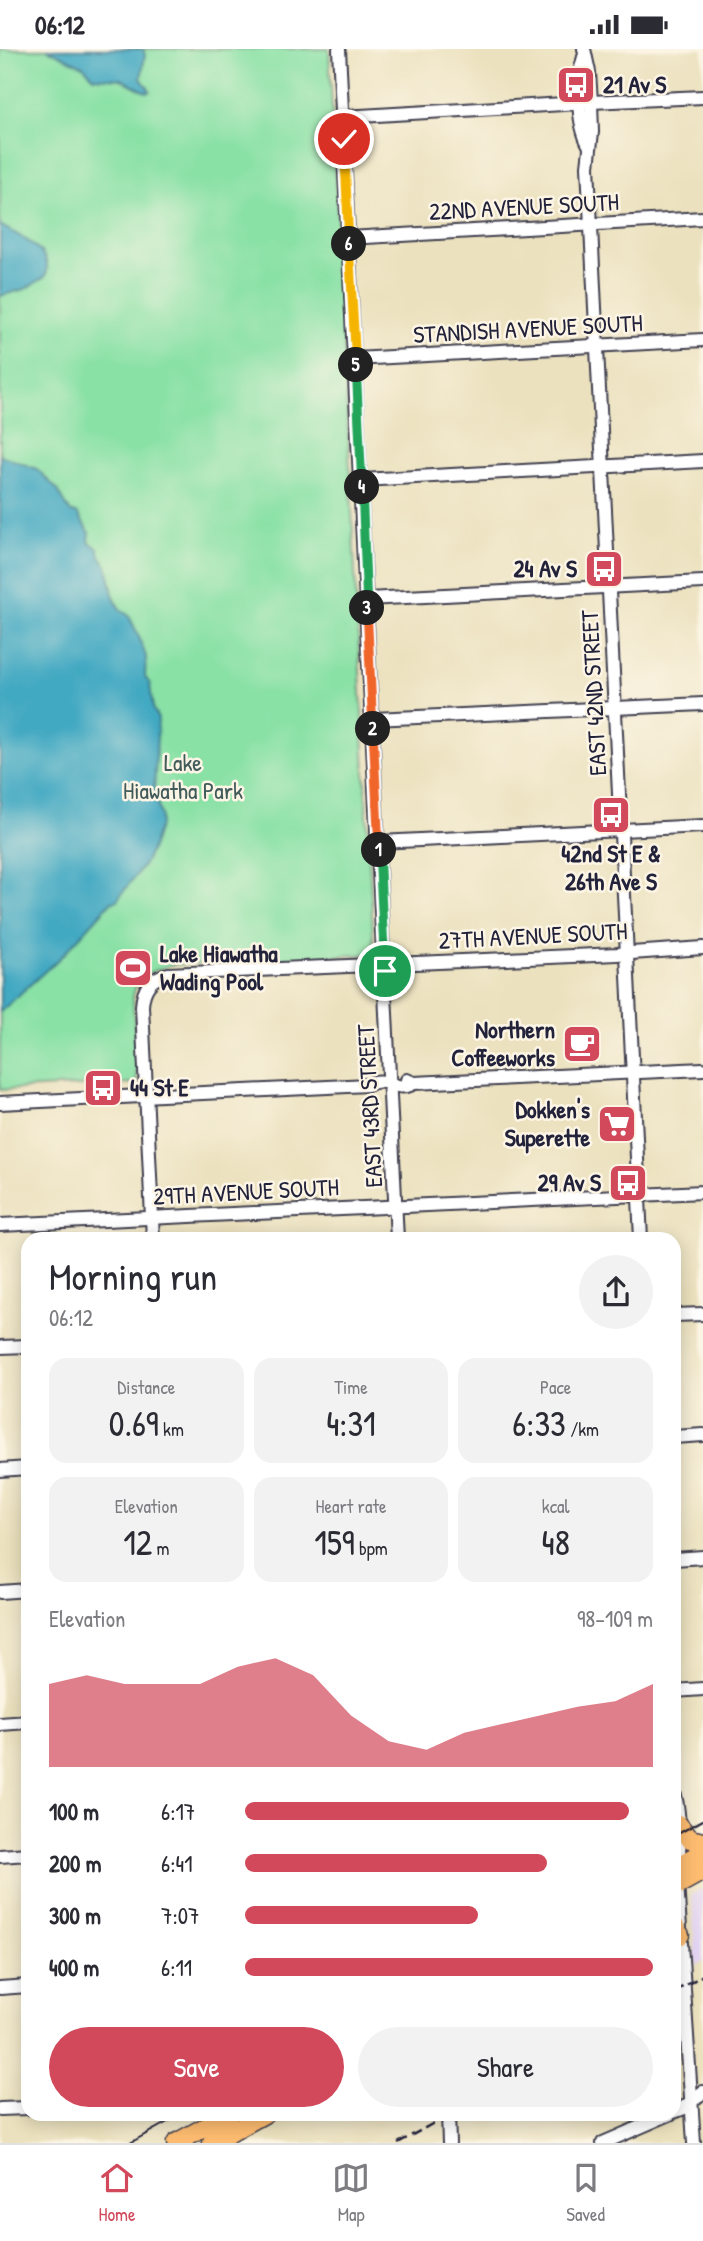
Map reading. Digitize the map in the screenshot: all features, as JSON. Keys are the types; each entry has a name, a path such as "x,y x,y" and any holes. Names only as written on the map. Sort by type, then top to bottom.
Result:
{"highway":[{"path":"681,1828 690,1839 703,1842"},
{"path":"681,1869 703,1852"},
{"path":"681,1873 703,1871"},
{"path":"176,2143 216,2121"},
{"path":"212,2143 251,2121"}],"street":[{"name":"EAST 43RD STREET","path":"339,49 397,1232"},
{"name":"EAST 42ND STREET","path":"584,53 589,72 586,102 592,132 589,145 592,225 641,1232"},
{"path":"343,117 703,97"},
{"name":"22ND AVENUE SOUTH","path":"348,238 703,218"},
{"name":"STANDISH AVENUE SOUTH","path":"355,359 703,340"},
{"path":"362,480 703,461"},
{"path":"367,599 703,582"},
{"path":"373,719 703,704"},
{"path":"379,842 703,826"},
{"name":"27TH AVENUE SOUTH","path":"146,1096 143,994 147,985 157,977 167,974 703,948"},
{"path":"0,1103 368,1085 381,1081 401,1087 414,1083 703,1069"},
{"path":"146,1096 153,1232"},
{"name":"29TH AVENUE SOUTH","path":"0,1225 703,1192"},
{"path":"681,1315 703,1314"},
{"path":"0,1347 21,1346"},
{"path":"681,1437 703,1435"},
{"path":"0,1469 21,1468"},
{"path":"681,1559 703,1557"},
{"path":"0,1592 21,1590"},
{"path":"681,1691 703,1689"},
{"path":"0,1724 21,1722"},
{"path":"0,1856 21,1854"},
{"path":"681,1979 694,2143"},
{"path":"0,1988 21,1986"},
{"path":"681,2107 703,2092"},
{"path":"0,2109 21,2108"},
{"path":"448,2121 449,2143"},
{"path":"603,2143 654,2121"}],"shaded area":[{"path":"703,1888 703,1961 696,1965 692,1894"}],"green space":[{"name":"Lake Hiawatha Park","path":"0,49 329,49 374,954 171,965 146,974 136,986 133,996 137,1083 0,1090"}],"water":[{"path":"47,49 143,49 145,55 141,78 150,91 146,92 121,79 94,77 83,66"},
{"path":"0,225 41,252 47,268 45,277 25,289 0,296"},
{"path":"0,455 37,469 57,489 71,513 77,513 90,533 89,542 98,548 107,566 119,608 129,616 139,637 146,657 145,677 150,684 153,709 158,719 154,791 161,816 152,848 143,866 116,901 112,901 64,954 0,1012"}],"tram line":[{"path":"681,1832 703,1820"},
{"path":"130,2143 169,2121"}],"railway":[{"path":"681,1988 703,1975"},
{"path":"398,2143 437,2121"}],"place":[{"name":"21 Av S","path":"576,85"},
{"name":"24 Av S","path":"604,569"},
{"name":"42nd St E & 26th Ave S","path":"611,815"},
{"name":"Lake Hiawatha Wading Pool","path":"133,968"},
{"name":"Northern Coffeeworks","path":"582,1044"},
{"name":"44 St E","path":"103,1088"},
{"name":"Dokken's Superette","path":"617,1124"},
{"name":"29 Av S","path":"628,1183"}],"route":[{"path":"344,139 385,971"}]}
